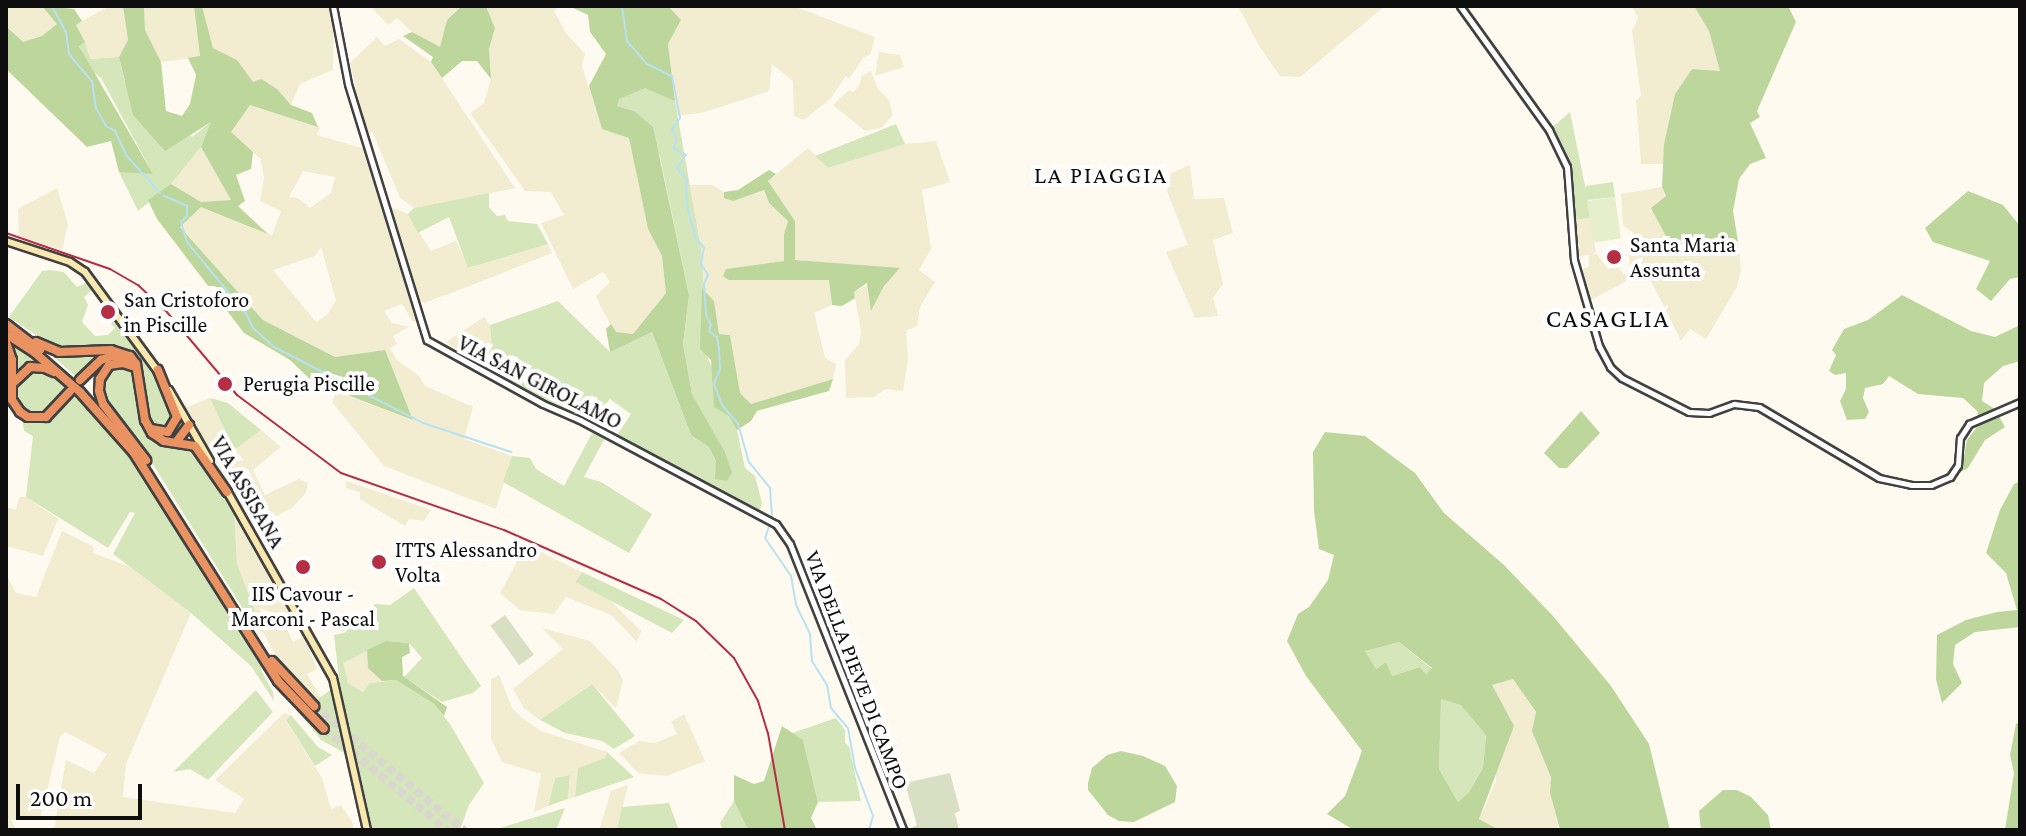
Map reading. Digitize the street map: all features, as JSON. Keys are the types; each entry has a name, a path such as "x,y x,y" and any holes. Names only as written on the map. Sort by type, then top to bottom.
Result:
{"highway":[{"path":"6,322 51,350 125,353 134,360 148,427 158,438 195,446 227,492"},
{"path":"6,322 85,390 146,460"},
{"path":"6,334 53,368 99,412 154,480 201,551"},
{"path":"6,342 12,360 16,406 28,417 37,418 53,412 70,391"},
{"path":"80,380 106,358 125,359 136,369"},
{"path":"136,369 118,363 109,365 100,379 99,391 103,404 146,460 278,681 324,729"},
{"path":"12,384 30,367 45,368 99,412"},
{"path":"158,370 177,412 172,429"},
{"path":"148,427 164,433 189,425"},
{"path":"177,441 184,437 189,425"},
{"path":"244,621 274,665 314,706"}],"main road":[{"name":"VIA ASSISANA","path":"6,241 70,262 85,272 158,370 333,678 367,830"}],"street":[{"name":"VIA SAN GIROLAMO","path":"333,6 348,84 427,340 776,524"},
{"path":"1461,7 1549,130 1567,167 1574,260 1599,346 1610,367 1628,382 1689,412 1709,413 1734,404 1759,407 1893,483 1931,485 1945,481 1955,473 1960,438 1969,424 2020,402"},
{"name":"VIA DELLA PIEVE DI CAMPO","path":"776,524 790,544 903,830"}],"shaded area":[{"path":"6,6 42,6 58,24 42,36 23,42 6,25"},
{"path":"110,6 123,6 128,40 119,57 89,59 76,24"},
{"path":"144,6 194,6 200,57 161,62 145,30"},
{"path":"202,6 329,6 334,10 333,70 300,84 291,105 277,89 253,82 237,60 213,48"},
{"path":"370,6 462,6 447,20 440,48 412,32 397,18 388,25"},
{"path":"486,6 560,6 554,11 566,33 585,54 582,66 602,129 629,137 648,229 662,256 666,293 633,334 615,332 604,313 596,296 610,282 603,272 573,289 541,223 564,215 551,192 525,191 470,113 484,103 491,79 489,49 495,28"},
{"path":"668,6 793,6 875,37 870,55 864,57 849,79 846,76 830,99 804,120 794,116 793,81 772,64 769,91 705,112 677,116 668,44 681,20"},
{"path":"1238,6 1385,6 1300,77 1280,76 1259,46"},
{"path":"1632,6 1694,6 1709,31 1721,71 1692,69 1675,94 1664,144 1664,164 1641,164 1636,100 1641,96 1632,31 1638,18"},
{"path":"377,37 385,46 399,39 431,62 515,188 414,208 400,198 373,133 366,131 350,63"},
{"path":"879,52 900,55 904,67 875,76"},
{"path":"871,71 878,89 889,100 893,115 881,128 865,131 833,105 849,90 853,92 862,76"},
{"path":"250,105 320,127 317,135 368,150 386,205 408,214 431,251 456,241 469,268 548,244 552,253 424,303 408,296 417,321 413,322 402,304 384,311 392,323 409,327 393,336 397,344 390,348 397,360 419,376 425,386 473,407 464,439 512,456 496,509 384,466 332,402 336,392 413,420 385,350 335,357 263,320 180,227 201,207 272,235 281,211 260,201 264,179 261,159 230,132","holes":["303,171 335,177 331,193 310,208 298,198 289,197","321,247 336,300 327,315 316,322 273,270 315,256"]},
{"path":"936,141 950,182 922,190 931,249 919,270 935,282 920,307 917,326 906,331 908,357 903,391 886,389 874,397 846,398 845,360 859,344 861,332 854,292 870,284 872,309 884,286 899,269 795,260 795,221 768,181 808,148 828,168 905,144"},
{"path":"201,147 231,200 201,202 171,184"},
{"path":"1190,165 1194,199 1224,198 1233,233 1213,240 1223,284 1213,298 1218,316 1195,318 1166,252 1188,245 1167,191 1171,173"},
{"path":"690,185 712,185 724,192 724,198 763,190 769,203 788,221 784,234 784,261 727,269 729,280 829,280 832,305 814,313 825,358 836,364 833,379 751,404 740,393 730,335 719,334 714,301 702,288 702,254"},
{"path":"1662,187 1681,246 1738,241 1741,270 1737,287 1706,339 1690,329 1681,341 1642,263 1630,279 1589,301 1580,270 1589,267 1589,255 1576,257 1572,220 1590,218 1596,252 1591,255 1597,254 1608,269 1617,266 1624,274 1630,272 1629,249 1643,254 1640,238 1623,225 1621,194"},
{"path":"57,188 68,224 62,250 19,236 18,209"},
{"path":"484,317 490,325 494,373 446,342"},
{"path":"210,398 234,450 261,430 281,447 253,470 265,495 299,479 308,483 306,493 293,507 254,528 185,408"},
{"path":"346,481 431,510 424,521 409,519 405,526 360,499 360,492 346,488"},
{"path":"19,497 26,497 58,519 43,556 6,546 6,507 16,510"},
{"path":"234,508 296,621 287,629 293,642 304,637 317,669 307,674 322,699 314,702 283,669 263,632 237,564"},
{"path":"62,531 94,547 93,553 130,567 191,613 126,764 123,797 235,813 244,799 215,780 284,713 291,715 286,721 322,778 331,809 341,805 353,823 353,830 54,830 66,760 94,773 107,754 65,732 60,737 41,816 11,820 16,830 6,830 6,574 16,593 36,597"},
{"path":"526,545 582,572 575,582 609,599 641,631 637,642 611,615 566,597 554,614 520,610 500,593"},
{"path":"542,628 590,641 617,669 623,680 616,708 592,684 540,720 524,708 513,689 563,649"},
{"path":"367,650 368,667 382,681 370,683 363,692 348,683 342,663"},
{"path":"499,675 512,708 521,717 541,731 607,752 605,758 578,768 575,797 568,799 570,775 555,778 548,806 534,812 541,774 502,762 491,739 491,679"},
{"path":"1513,679 1536,713 1551,773 1550,793 1559,830 1499,830 1479,820 1496,781 1492,685"},
{"path":"684,714 705,761 667,776 638,773 619,753 639,741 655,743 677,734 671,722"},
{"path":"628,785 617,830 599,830 611,791"}],"green space":[{"path":"42,6 74,9 82,21 76,25 85,42 79,46 153,174 119,172 111,141 87,147 6,69 6,26 23,42 42,36 57,24"},
{"path":"123,6 144,6 145,30 161,62 166,111 182,116 190,104 196,75 188,58 200,56 194,6 202,6 213,48 237,60 253,82 261,79 277,89 291,105 312,113 318,127 250,105 231,132 253,152 251,169 236,175 245,201 238,206 268,234 201,207 180,227 263,320 335,357 385,350 413,420 313,382 290,360 244,333 157,219 148,200 171,184 201,202 231,200 201,147 211,122 165,151 133,115 119,57 128,40"},
{"path":"462,6 486,6 495,28 489,49 491,79 477,61 462,61 442,78 431,62 433,57 403,36 412,32 440,47 447,20"},
{"path":"569,6 668,6 681,20 668,44 675,101 645,88 619,99 617,106 634,111 653,127 689,295 683,344 692,394 724,450 732,473 727,481 715,479 716,461 709,447 691,435 652,332 610,352 606,329 611,324 616,332 633,334 666,293 662,256 648,229 629,138 602,129 589,86 606,54 590,32 588,15"},
{"path":"1694,6 1788,6 1796,22 1757,111 1760,117 1750,123 1766,158 1750,164 1739,179 1733,211 1738,241 1681,246 1666,236 1651,208 1666,196 1662,187 1664,144 1675,94 1692,69 1720,71 1709,31"},
{"path":"85,42 90,59 119,57 125,83 192,137 212,121 201,147 171,184 138,211 119,172 152,172 101,78 90,69 79,45"},
{"path":"645,87 675,101 702,254 706,353 737,430 745,468 755,476 762,503 759,515 615,438 631,414 610,399 589,424 509,385 494,373 490,325 558,301 610,352 652,332 691,435 709,447 716,461 724,450 692,394 683,344 689,295 660,157 634,111 617,106 618,99"},
{"path":"1570,112 1585,186 1613,182 1615,197 1588,200 1590,218 1572,220 1567,167 1549,130"},
{"path":"896,124 905,144 828,168 815,156"},
{"path":"769,170 776,174 768,181 795,221 795,260 900,268 884,286 871,311 867,283 854,292 855,298 842,306 832,305 829,280 729,280 723,276 726,269 784,261 784,234 788,221 769,203 764,190 733,201 724,198 724,192 738,190"},
{"path":"1968,191 2003,205 2020,226 2020,277 2010,279 1991,301 1976,289 1990,261 1933,242 1925,228"},
{"path":"489,193 489,207 497,216 505,215 508,221 537,224 548,244 468,268 449,217 418,233 408,214 414,208"},
{"path":"1615,197 1621,239 1593,242 1587,201"},
{"path":"42,271 64,272 77,287 88,282 93,289 84,297 88,305 82,322 95,336 108,335 115,328 111,324 116,316 155,372 175,416 169,429 152,427 148,420 141,365 129,352 111,346 55,348 9,317"},
{"path":"702,288 714,301 719,334 730,335 740,393 751,404 833,379 829,391 757,411 751,421 737,430 729,416 714,407 711,360 700,349"},
{"path":"1902,295 1971,331 1995,337 2020,325 2020,361 2003,366 1984,383 1982,401 1995,409 2005,427 1985,440 1968,468 1961,472 1967,440 1980,423 1977,411 1963,398 1918,394 1889,376 1883,384 1865,388 1863,398 1869,412 1865,419 1847,420 1840,401 1846,389 1846,373 1835,375 1829,371 1836,355 1832,350 1844,329 1868,320"},
{"path":"6,337 44,364 30,364 20,371 47,370 117,437 154,488 261,659 261,670 273,692 274,701 251,666 191,613 113,554 135,513 130,512 108,548 26,497 33,436 24,431 22,419 6,405 6,374 14,373"},
{"path":"47,350 111,351 78,379"},
{"path":"115,364 134,371 150,434 190,445 226,492 234,508 237,564 263,632 255,628 144,450 105,402 100,386 102,376"},
{"path":"210,398 228,403 261,430 234,450"},
{"path":"1581,411 1600,433 1567,468 1559,468 1544,453"},
{"path":"1325,432 1365,436 1415,473 1444,513 1504,565 1553,616 1611,686 1649,744 1670,830 1560,830 1550,793 1551,777 1532,731 1536,712 1513,679 1492,685 1514,726 1479,819 1499,830 1354,830 1327,814 1345,796 1362,751 1306,676 1287,641 1298,614 1309,607 1328,580 1334,555 1319,549 1314,511 1313,452","holes":["1399,642 1432,668 1426,675 1420,667 1392,676 1386,662 1376,669 1365,651","1441,699 1461,705 1486,735 1483,768 1469,792 1458,802 1439,769"]},
{"path":"592,433 605,438 584,477 601,482 652,514 629,553 503,482 512,456 530,458 536,469 564,486"},
{"path":"2020,481 2020,627 1975,632 1955,645 1953,664 1962,683 1942,703 1936,679 1937,635 1966,620 2017,610 2006,573 1986,553 2000,510 2014,484"},
{"path":"582,572 684,620 672,633 575,582"},
{"path":"414,588 481,686 473,693 442,702 404,677 422,658 409,643 386,641 343,663 348,683 363,692 370,683 396,680 434,704 450,724 484,783 469,805 460,830 372,830 340,686 334,635 344,633 375,604 390,605"},
{"path":"505,615 534,655 519,665 490,626"},
{"path":"386,641 409,643 410,653 402,657 403,676 447,707 444,716 434,704 396,680 382,681 368,668 367,650"},
{"path":"1399,642 1432,669 1426,676 1420,667 1392,676 1386,662 1376,669 1364,651"},
{"path":"592,684 635,736 614,749 602,741 565,733 540,720"},
{"path":"333,688 348,755 321,740 289,701 323,731 307,707 312,709 314,702"},
{"path":"256,690 273,712 208,780 190,769 173,772"},
{"path":"1441,699 1461,704 1486,734 1483,768 1469,792 1458,802 1439,769"},
{"path":"291,715 318,747 332,755 315,766 286,720"},
{"path":"836,718 845,730 845,743 849,746 861,801 818,802 803,740 792,733"},
{"path":"2020,722 2020,830 2005,830 2014,773 2010,755 2016,724"},
{"path":"782,726 803,740 818,802 811,818 817,830 748,830 734,801 734,775 754,784 764,781"},
{"path":"1121,751 1165,766 1177,786 1175,802 1134,822 1119,821 1108,815 1088,790 1088,783 1092,768 1107,755"},
{"path":"607,752 634,777 575,797 578,768 605,758"},
{"path":"950,773 960,811 955,813 959,830 907,830 917,825 905,783"},
{"path":"570,775 568,799 548,806 555,778"},
{"path":"1723,790 1737,790 1751,797 1768,815 1771,830 1701,830 1699,811"},
{"path":"734,801 748,830 723,830 720,823"},
{"path":"669,803 678,828 617,830 622,807"},
{"path":"565,808 556,830 497,829"}],"waterway":[{"path":"52,6 66,32 69,54 92,81 96,108 106,126 115,131 126,155 160,193"},
{"path":"622,6 627,41 647,64 672,76 680,118 672,129 677,140 673,148 686,155 677,168 686,178 687,205 696,238 704,248 701,264 708,275 704,284 706,315 711,325 709,331 717,337 719,348 720,369 714,384 722,405 738,424 749,462 770,488 772,517 765,538 791,576 796,605 810,634 812,661 827,685 831,708 848,728 855,768 873,816 869,830"},
{"path":"164,196 187,206 187,216 181,222 187,242 247,315 253,328 274,347 423,423 511,452"}],"tunnel":[{"path":"314,706 464,830"},
{"path":"324,729 447,830"}],"railway":[{"path":"6,233 110,269 138,285 166,311 237,395 341,473 504,530 661,599 696,621 734,658 758,701 768,733 785,830"}],"place":[{"name":"Santa Maria Assunta","path":"1614,257"},
{"name":"San Cristoforo in Piscille","path":"108,312"},
{"name":"Perugia Piscille","path":"225,384"},
{"name":"ITTS Alessandro Volta","path":"379,562"},
{"name":"IIS Cavour - Marconi - Pascal","path":"303,567"}],"district":[{"name":"LA PIAGGIA","path":"1101,175"},
{"name":"CASAGLIA","path":"1608,319"}]}
